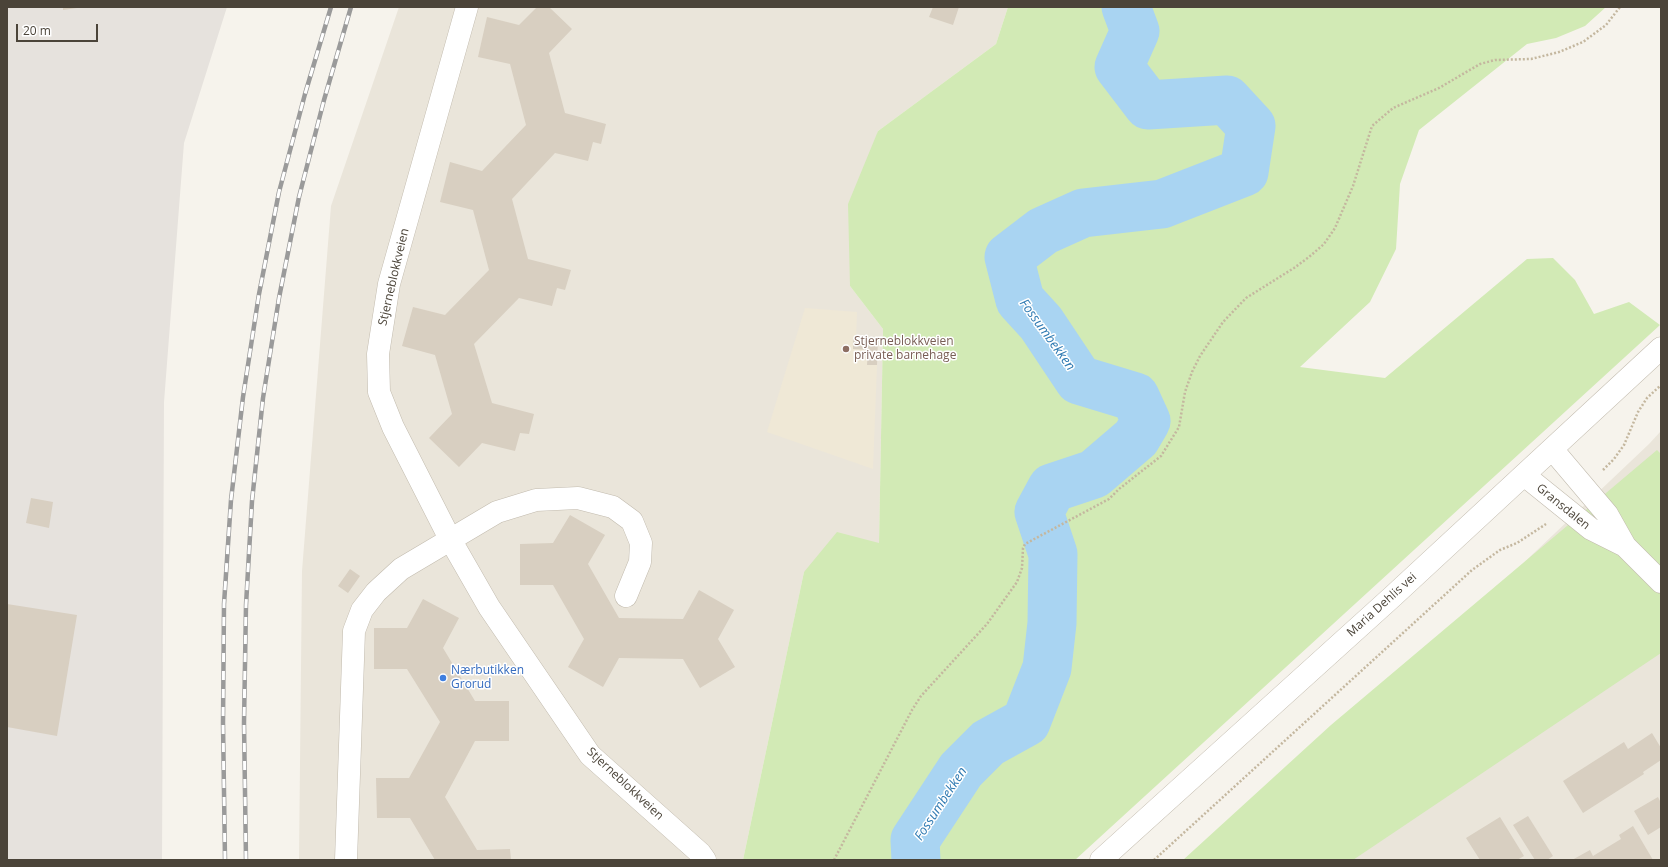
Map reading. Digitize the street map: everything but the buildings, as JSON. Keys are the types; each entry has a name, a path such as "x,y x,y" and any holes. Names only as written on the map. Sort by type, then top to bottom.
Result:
{"street":[{"name":"Stjerneblokkveien","path":"467,7 389,284 378,354 379,392 390,420 450,539 489,607 590,755 700,853 705,860"},
{"name":"Maria Dehlis vei","path":"1101,860 1524,475 1661,348"},
{"name":"Gransdalen","path":"1552,449 1607,514 1625,546 1661,582"},
{"name":"Gransdalen","path":"1524,475 1590,529 1625,546"},
{"path":"346,860 354,631 362,610 376,592 401,569 496,512 536,500 578,498 613,507 632,521 641,543 640,562 626,596"}],"path":[{"path":"834,860 912,710 921,696 987,624 1017,582 1022,568 1024,554 1023,548 1025,544 1093,509 1109,499 1119,489 1161,456 1172,441 1179,427 1185,392 1192,372 1212,337 1246,298 1309,257 1324,244 1335,228 1351,192 1372,126 1393,108 1439,88 1480,64 1495,60 1531,59 1559,52 1583,42 1606,25 1620,7"},
{"path":"1602,470 1614,459 1624,445 1638,412 1647,398 1661,385"},
{"path":"1154,860 1472,570 1500,550 1517,543 1541,528"}],"shaded area":[{"path":"7,7 227,7 184,143 164,402 162,860 7,860"},
{"path":"399,7 1008,7 996,44 878,131 850,286 883,329 879,544 804,572 743,860 299,860 302,571 331,206"},
{"path":"805,308 857,312 856,339 878,340 873,469 767,432"},
{"path":"1661,431 1661,860 1210,860 1649,444"}],"green space":[{"path":"1008,7 1606,7 1585,26 1556,38 1527,44 1419,130 1400,184 1396,249 1370,302 1300,367 1385,378 1527,259 1553,258 1575,280 1594,314 1629,302 1660,325 1075,860 743,860 804,572 837,532 879,543 883,329 850,286 848,204 878,131 996,44"},
{"path":"1657,450 1661,454 1661,653 1353,860 1183,860 1331,725"}],"waterway":[{"name":"Fossumbekken","path":"916,860 915,840 961,770 988,743 1026,722 1047,668 1052,623 1053,554 1039,512 1052,488 1094,474 1136,438 1146,421 1135,397 1079,380 1041,323 1020,300 1009,257 1043,231 1083,213 1162,204 1244,172 1251,126 1227,100 1148,105 1119,67 1135,31 1126,7"}],"railway":[{"path":"225,860 223,723 224,604 231,500 243,397 259,294 279,192 305,94 331,7"},
{"path":"246,860 244,723 246,605 252,501 263,398 279,298 299,197 324,100 351,7"}],"place":[{"name":"Stjerneblokkveien private barnehage","path":"846,349"},
{"name":"Nærbutikken Grorud","path":"443,678"}]}
